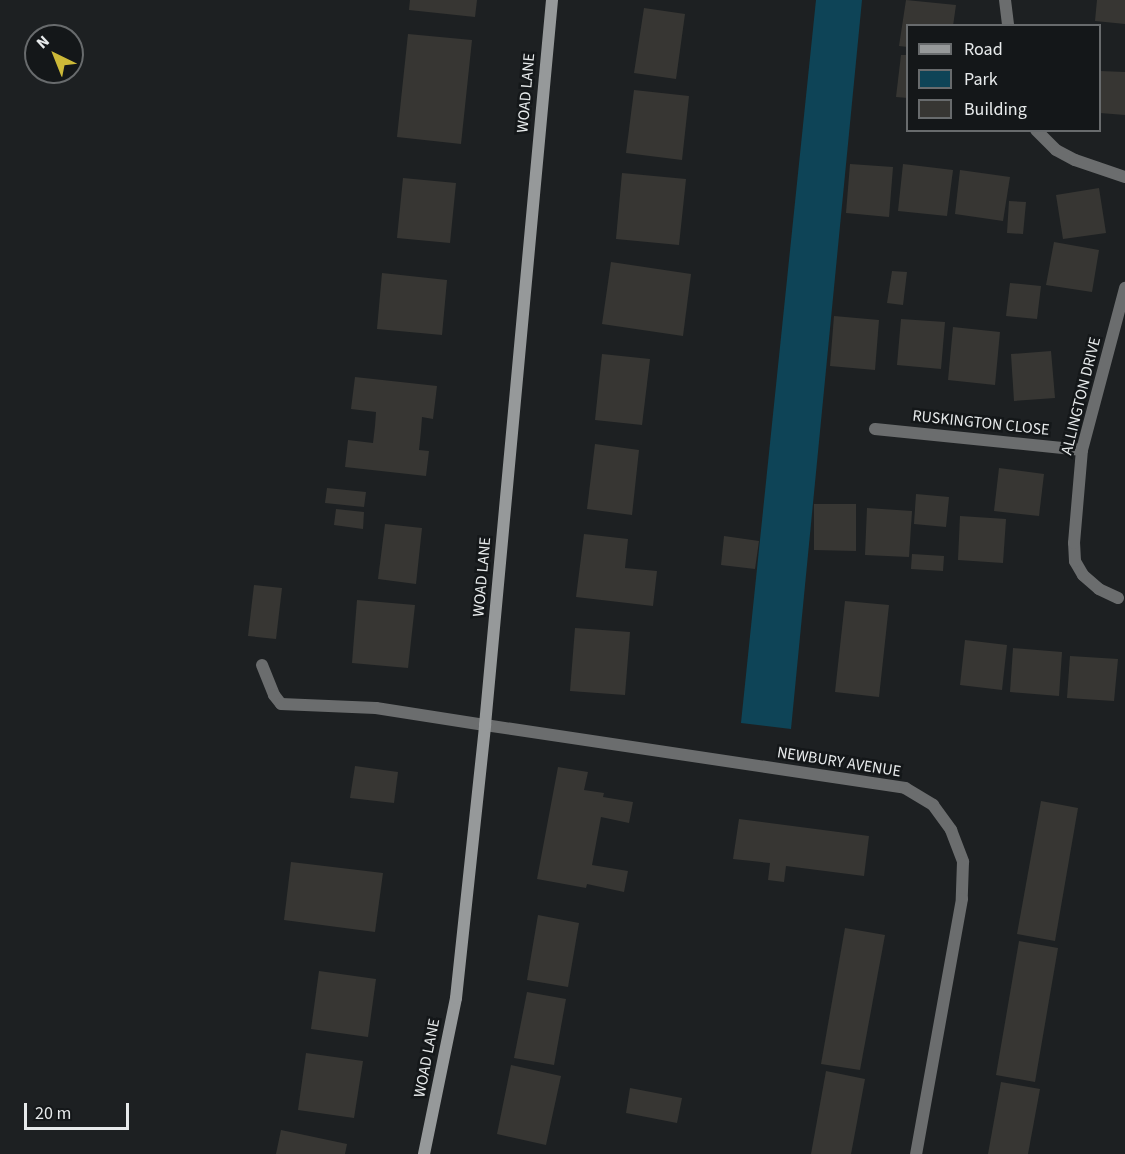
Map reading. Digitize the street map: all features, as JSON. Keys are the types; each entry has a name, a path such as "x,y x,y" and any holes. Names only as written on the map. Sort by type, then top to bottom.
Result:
{"street":[{"name":"WOAD LANE","path":"424,1154 456,998 485,725 552,0"},
{"path":"1005,0 1008,24"},
{"path":"1038,132 1056,150 1075,160 1125,177"},
{"name":"ALLINGTON DRIVE","path":"1119,598 1099,589 1083,575 1075,561 1074,543 1082,450 1125,288"},
{"name":"RUSKINGTON CLOSE","path":"875,429 1082,450"},
{"name":"NEWBURY AVENUE","path":"262,665 274,695 281,704 376,708 905,788 933,805 951,830 963,862 962,899 916,1154"}],"green space":[{"path":"816,0 862,0 791,729 741,723"}],"building":[{"path":"410,0 477,0 475,17 409,10"},
{"path":"906,0 956,5 953,24 906,24 906,47 899,46"},
{"path":"1097,0 1125,0 1125,24 1095,21"},
{"path":"644,8 685,14 676,79 634,73"},
{"path":"408,34 472,40 461,144 397,137"},
{"path":"901,55 906,55 906,98 896,97"},
{"path":"1101,71 1125,72 1125,115 1101,113"},
{"path":"634,90 689,96 682,160 626,153"},
{"path":"850,164 893,167 889,217 846,213"},
{"path":"903,164 953,170 947,216 898,211"},
{"path":"960,170 1010,177 1003,221 955,214"},
{"path":"622,173 686,179 679,245 616,239"},
{"path":"403,178 456,183 450,243 397,238"},
{"path":"1099,188 1106,233 1063,239 1056,195"},
{"path":"1009,201 1026,202 1023,234 1007,233"},
{"path":"1054,242 1099,250 1092,292 1046,285"},
{"path":"611,262 691,274 683,336 602,324"},
{"path":"892,271 907,272 903,305 887,303"},
{"path":"382,273 447,280 442,335 377,329"},
{"path":"1010,283 1041,286 1037,319 1006,316"},
{"path":"834,316 879,320 875,370 830,366"},
{"path":"901,319 945,322 941,369 897,365"},
{"path":"953,327 1000,332 995,385 948,380"},
{"path":"1051,351 1055,398 1014,401 1011,354"},
{"path":"602,354 650,359 642,425 595,420"},
{"path":"355,377 437,386 433,419 422,417 419,450 429,451 426,476 345,467 348,440 373,443 375,426 376,412 351,409"},
{"path":"595,444 639,450 632,515 587,509"},
{"path":"999,468 1044,474 1039,516 994,511"},
{"path":"327,488 366,492 364,507 325,503"},
{"path":"916,494 949,497 946,527 914,524"},
{"path":"814,504 856,504 856,551 814,550"},
{"path":"867,508 912,511 909,557 865,555"},
{"path":"336,509 364,512 363,529 334,525"},
{"path":"960,516 1006,519 1003,563 958,560"},
{"path":"385,524 422,528 416,584 378,579"},
{"path":"584,534 628,539 625,568 657,571 653,606 576,597"},
{"path":"724,536 759,541 755,569 721,565"},
{"path":"912,554 944,556 943,571 911,569"},
{"path":"254,585 282,588 276,639 248,636"},
{"path":"357,600 415,605 408,668 352,663"},
{"path":"845,601 889,605 879,697 835,692"},
{"path":"575,628 630,632 625,695 570,691"},
{"path":"965,640 1007,645 1002,690 960,685"},
{"path":"1013,648 1062,652 1059,696 1010,692"},
{"path":"1070,656 1118,659 1114,701 1067,698"},
{"path":"355,766 398,772 394,803 350,798"},
{"path":"558,767 588,772 584,790 604,793 603,797 633,802 629,823 601,817 592,865 628,871 624,892 587,884 586,888 537,879"},
{"path":"1041,801 1078,808 1055,941 1017,934"},
{"path":"739,819 869,836 864,876 786,866 784,882 768,880 770,863 733,859"},
{"path":"291,862 383,873 375,932 284,920"},
{"path":"538,915 579,923 568,987 527,980"},
{"path":"845,928 885,935 860,1070 821,1064"},
{"path":"1019,941 1058,948 1035,1082 996,1075"},
{"path":"319,971 376,979 368,1037 311,1029"},
{"path":"527,992 566,999 554,1065 514,1058"},
{"path":"306,1053 363,1061 354,1118 298,1110"},
{"path":"511,1065 561,1076 546,1145 497,1134"},
{"path":"826,1071 865,1079 851,1154 811,1154"},
{"path":"1001,1082 1040,1089 1028,1154 988,1154"},
{"path":"630,1088 682,1098 677,1123 626,1113"},
{"path":"281,1130 347,1144 345,1154 276,1154"}]}
